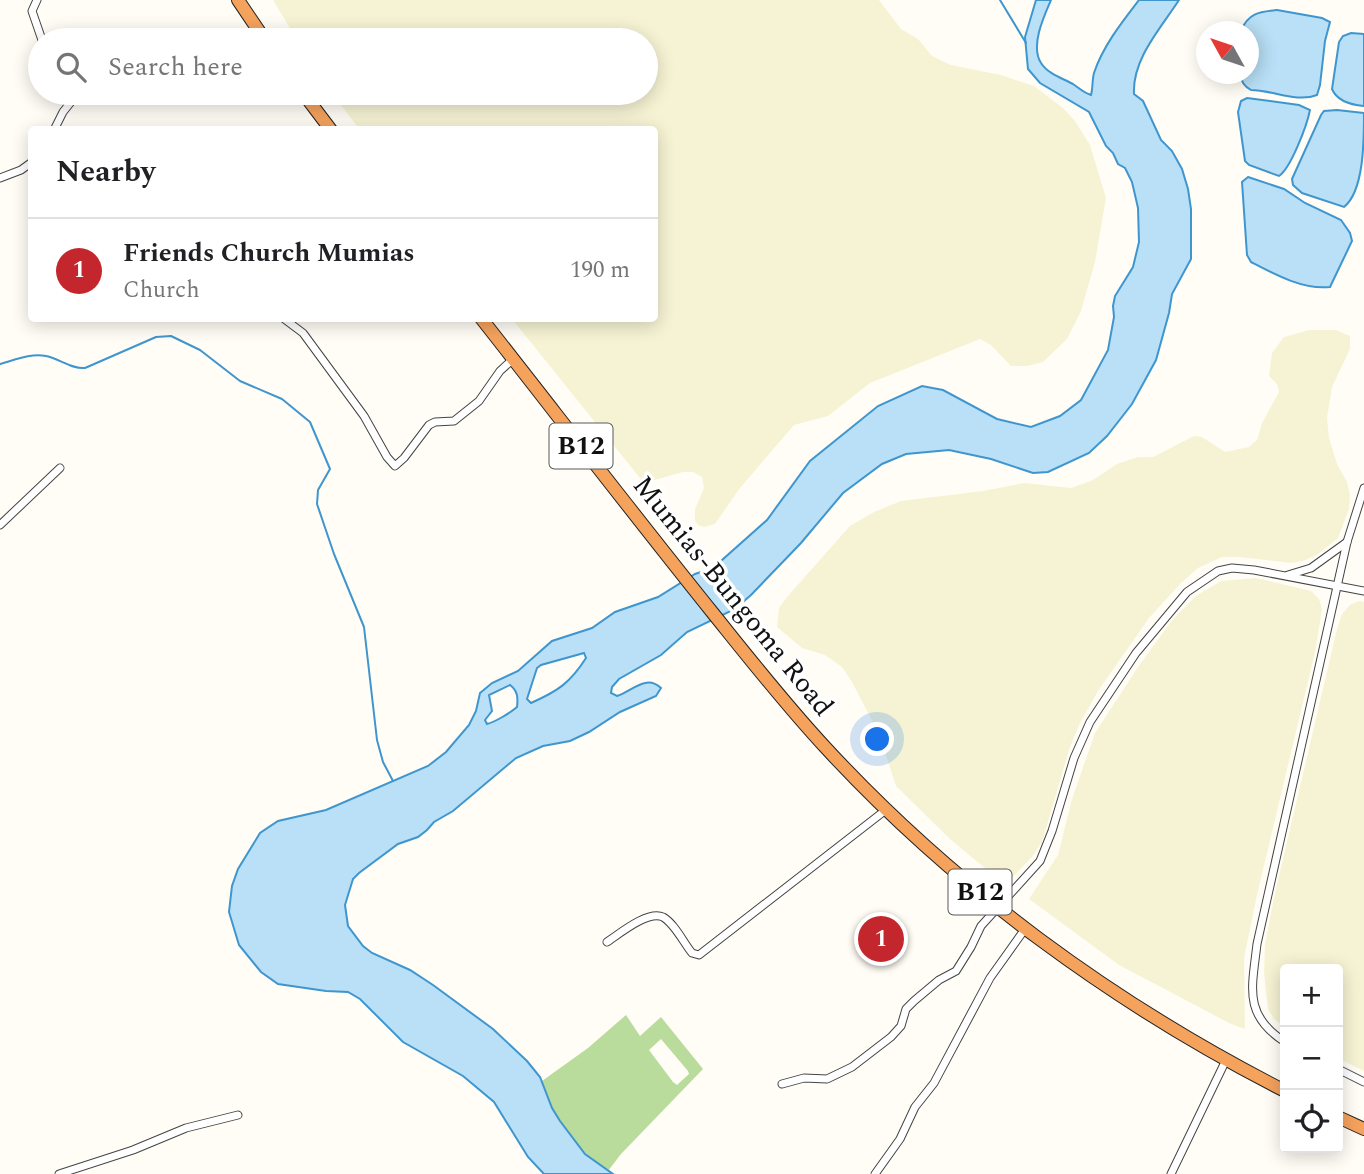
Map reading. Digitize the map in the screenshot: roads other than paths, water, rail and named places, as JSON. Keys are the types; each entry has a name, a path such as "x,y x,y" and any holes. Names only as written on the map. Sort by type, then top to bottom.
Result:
{"highway":[{"path":"238,0 257,28"},
{"path":"312,105 328,126"},
{"name":"Mumias-Bungoma Road","path":"484,322 726,629 824,746 887,809 998,907 1091,976 1226,1060 1283,1090"},
{"path":"1343,1119 1364,1129"}],"street":[{"path":"37,0 33,16 38,28"},
{"path":"56,126 69,105"},
{"path":"0,178 28,165"},
{"path":"288,322 303,333 364,416 394,466 404,458 431,423 454,421 479,401 500,371 513,359"},
{"path":"0,525 60,468"},
{"path":"1280,1038 1264,1026 1255,1012 1254,968 1262,916 1347,542 1364,488"},
{"path":"1287,576 1311,568 1347,542"},
{"path":"782,1084 799,1079 827,1079 836,1076 883,1044 901,1026 908,1006 930,987 956,971 971,947 977,931 1040,861 1082,739 1116,682 1163,618 1187,592 1218,571 1232,568 1338,584 1364,591"},
{"path":"607,942 635,923 655,915 664,918 692,953 699,955 887,809"},
{"path":"875,1174 900,1139 918,1101 934,1083 990,978 1025,929"},
{"path":"1171,1174 1226,1060"},
{"path":"1343,1072 1364,1082"},
{"path":"59,1174 133,1150 192,1126 238,1115"}],"water":[{"path":"1036,0 1051,0 1039,31 1038,56 1047,70 1091,95 1094,73 1102,53 1139,0 1179,0 1143,56 1134,94 1143,101 1161,140 1172,151 1182,169 1191,209 1191,259 1172,294 1156,360 1132,404 1107,436 1089,453 1048,472 1033,473 991,459 949,450 906,454 882,464 843,493 801,543 735,609 687,632 661,655 619,679 612,687 611,693 617,696 644,683 650,683 661,688 656,696 620,712 570,741 543,746 516,758 418,837 398,844 353,879 345,905 348,926 363,946 372,953 410,970 493,1029 540,1077 552,1108 585,1154 613,1174 544,1174 528,1157 494,1102 463,1076 403,1042 360,999 348,992 278,984 261,972 239,945 229,912 232,886 238,869 260,833 278,821 326,810 428,766 446,752 469,725 480,693 492,683 518,671 552,641 592,628 615,612 658,597 695,574 713,568 767,520 810,461 878,406 922,386 943,390 997,419 1031,427 1060,416 1081,400 1108,350 1115,296 1133,267 1139,242 1138,208 1132,182 1125,168 1118,164 1106,146 1089,112 1040,83 1028,69 1025,37","holes":["584,653 586,658 563,685 531,703 527,699 537,668","510,685 517,695 517,707 487,724 485,720 492,711 489,695"]},
{"path":"1277,10 1322,18 1330,22 1317,95 1293,97 1251,90 1244,84 1259,84 1259,21 1246,21 1255,14"},
{"path":"1351,33 1364,34 1364,106 1341,99 1332,89 1339,42 1343,36"},
{"path":"1247,98 1299,105 1310,110 1293,156 1279,176 1245,161 1238,112 1241,101"},
{"path":"1324,111 1364,113 1359,178 1351,200 1344,207 1302,193 1293,185 1292,179 1321,115"},
{"path":"1248,177 1284,189 1305,203 1341,220 1352,241 1330,287 1299,284 1251,262 1247,255 1242,182"}],"waterway":[{"path":"1000,0 1026,43"},
{"path":"0,364 40,355 85,368 156,337 171,336 200,350 240,381 282,399 310,422 330,469 318,490 317,504 364,627 377,740 383,762 393,781"}],"place":[{"name":"Friends Church Mumias","path":"881,939"}]}
